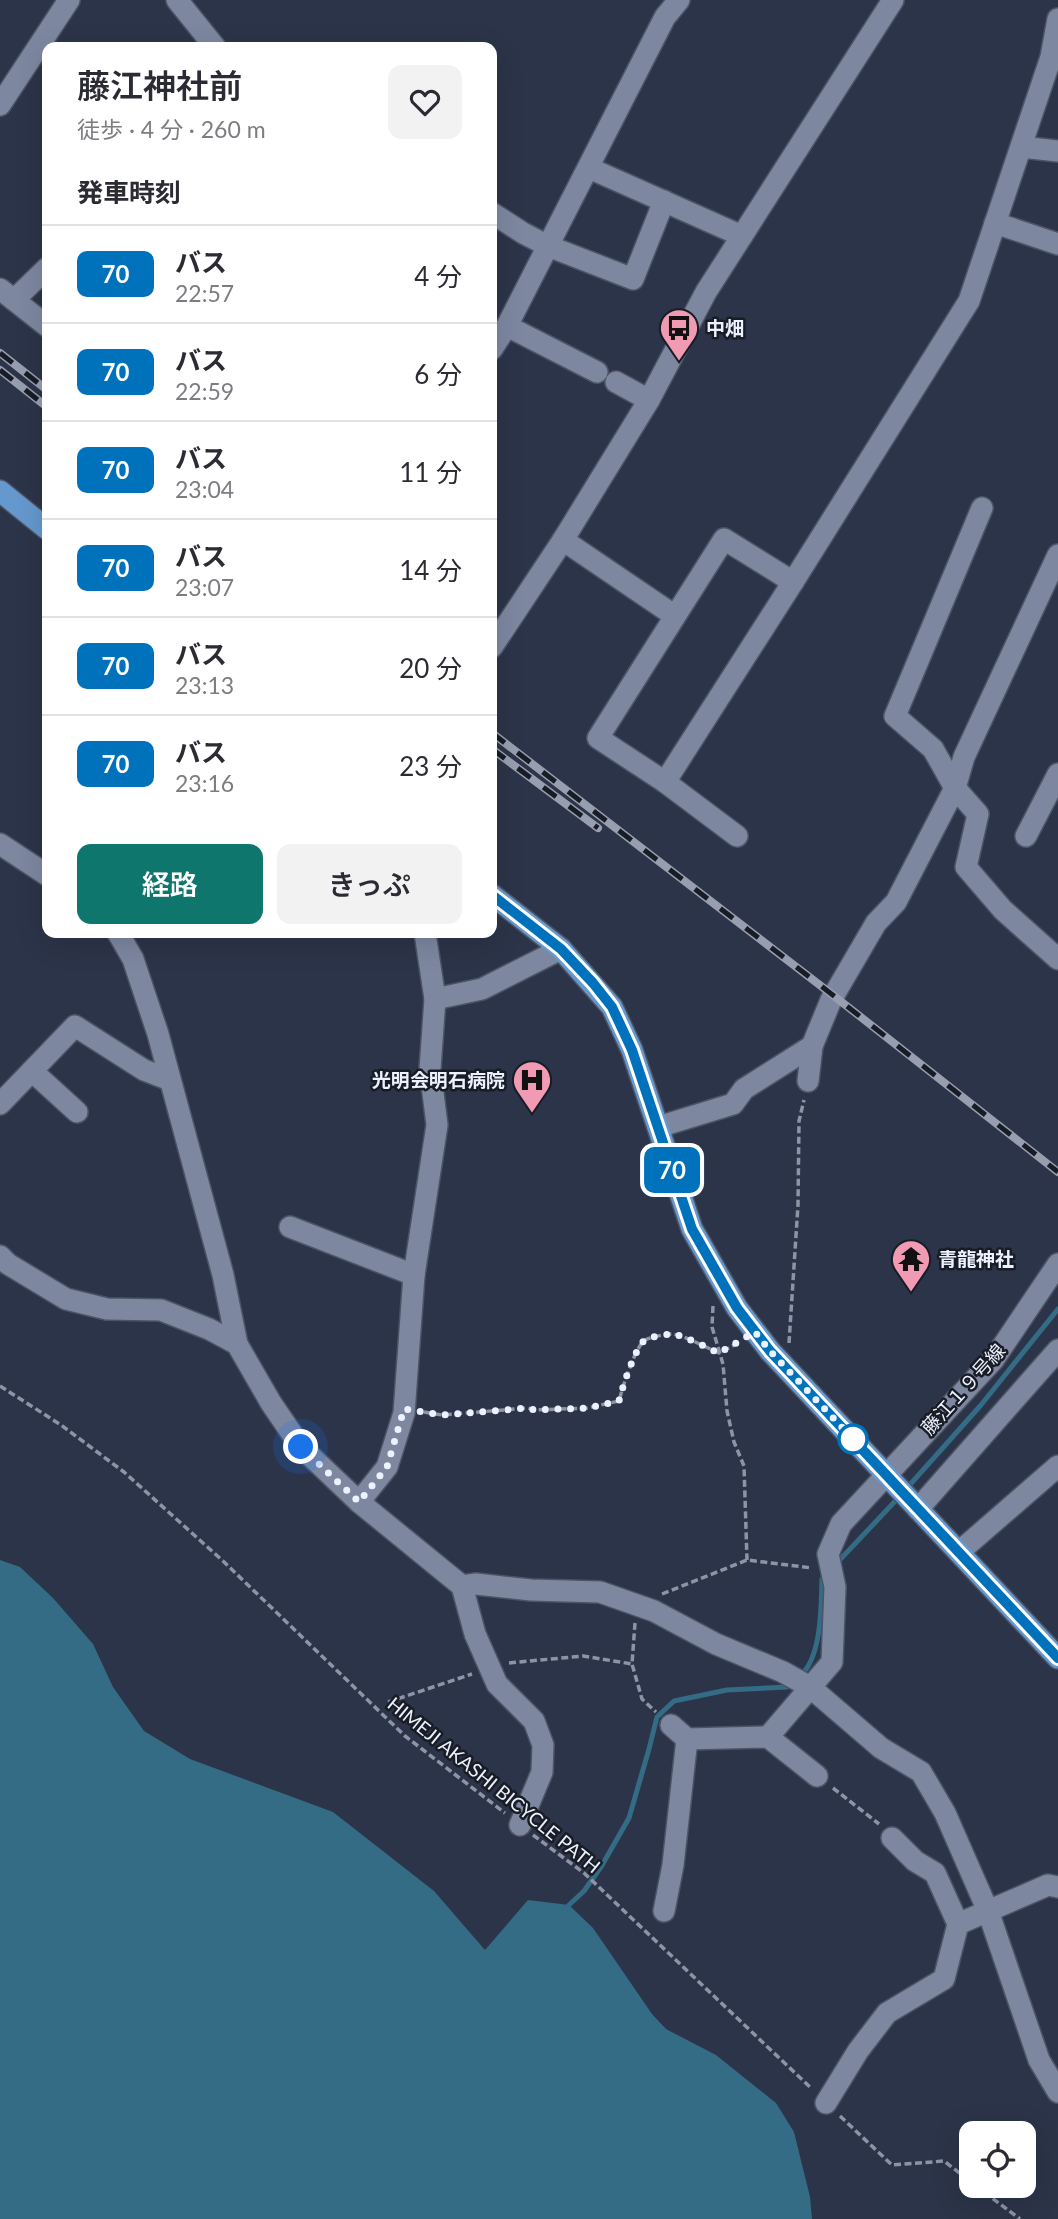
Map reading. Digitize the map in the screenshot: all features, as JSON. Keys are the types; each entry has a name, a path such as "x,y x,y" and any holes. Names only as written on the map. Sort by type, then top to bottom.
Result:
{"main road":[{"path":"0,491 42,525"},
{"path":"497,899 561,949 612,1007 632,1050 692,1229 737,1308 788,1370 1058,1658"}],"street":[{"path":"1,103 69,0"},
{"path":"177,0 211,42"},
{"path":"497,341 665,18 679,0"},
{"path":"497,640 564,540 649,400 706,292 893,0"},
{"path":"665,782 969,301 1021,147 1055,57 1058,19"},
{"path":"1021,147 1058,151"},
{"path":"589,168 741,236"},
{"path":"497,216 548,246 633,279 664,201"},
{"path":"995,223 1058,244"},
{"path":"42,271 7,295 42,322"},
{"path":"507,326 649,400"},
{"path":"982,508 895,716 933,749 955,788 978,814 966,867 1003,910 1058,959"},
{"path":"737,836 665,782 598,738 724,539 793,582"},
{"path":"564,540 675,617"},
{"path":"808,1080 812,1046 831,1000 876,923 896,902 955,788 964,757 1058,557"},
{"path":"1026,836 1050,807 1058,774"},
{"path":"0,844 42,872"},
{"path":"121,938 133,960 158,1034 223,1275 237,1344 271,1403 301,1447 359,1502 462,1586 475,1634 497,1684 534,1721 543,1745 542,1772 520,1825"},
{"path":"359,1502 387,1467 404,1409 414,1275 438,1125 430,1069 435,999 426,938"},
{"path":"435,999 482,989 561,949"},
{"path":"0,1104 75,1026 144,1070 170,1080"},
{"path":"658,1126 733,1104 744,1090 812,1046"},
{"path":"32,1071 77,1112"},
{"path":"290,1227 414,1275"},
{"path":"0,1256 8,1264 66,1299 107,1309 161,1310 209,1329 237,1344"},
{"name":"藤江１９号線","path":"829,1561 828,1555 841,1524 891,1479 994,1359 1058,1264"},
{"path":"915,1505 1058,1350"},
{"path":"959,1552 1058,1466"},
{"path":"768,1737 832,1662 835,1587 829,1561"},
{"path":"462,1586 477,1584 531,1590 600,1592 653,1611 716,1644 783,1672 810,1687 881,1748 921,1772 945,1813 988,1911 1039,2060 1058,2092"},
{"path":"671,1725 687,1739 768,1737 817,1776"},
{"path":"664,1911 673,1865 687,1739"},
{"path":"827,2103 858,2051 887,2013 944,1979 958,1924 935,1873 915,1861 892,1838"},
{"path":"958,1924 1048,1885 1058,1887"}],"path":[{"path":"788,1370 798,1205 799,1121 808,1080"},
{"path":"725,1286 712,1310 712,1327 723,1364 727,1412 734,1442 744,1466 747,1560"},
{"path":"719,1353 755,1332"},
{"path":"404,1409 442,1415 528,1408 587,1408 619,1401 624,1382 641,1345 646,1340 671,1334 719,1353"},
{"name":"HIMEJI AKASHI BICYCLE PATH","path":"0,1386 61,1425 124,1472 223,1561 405,1736 584,1873 892,2165 944,2161 959,2173"},
{"path":"642,1699 632,1664 636,1605 747,1560 816,1569 829,1561"},
{"path":"388,1702 509,1663 583,1656 632,1664"},
{"path":"817,1776 877,1821 892,1838"},
{"path":"992,2198 1020,2219"}],"water":[{"path":"0,1560 20,1567 53,1598 93,1644 113,1687 144,1731 190,1759 333,1812 434,1891 485,1950 528,1900 569,1905 593,1928 652,2014 666,2029 716,2055 776,2103 794,2132 810,2197 812,2219 0,2219"}],"waterway":[{"path":"907,1488 981,1405 1058,1309"},
{"path":"835,1565 900,1496"},
{"path":"801,1675 808,1666 817,1643 822,1579 826,1575"},
{"path":"569,1905 584,1891 601,1867 629,1818 657,1717 674,1701 727,1690 787,1687 791,1684"}],"railway":[{"path":"0,353 42,386"},
{"path":"0,370 42,403"},
{"path":"497,737 1058,1172"},
{"path":"497,753 598,828"}],"bus line":[{"name":"70","path":"497,899 561,949 612,1007 632,1050 692,1229 737,1308 770,1351 1058,1658"}],"place":[{"name":"中畑","path":"679,362"},
{"name":"光明会明石病院","path":"532,1114"},
{"name":"青龍神社","path":"911,1293"}],"route":[{"path":"301,1447 359,1502 387,1467 404,1409 442,1415 528,1408 587,1408 619,1401 624,1382 641,1345 646,1340 671,1334 719,1353 755,1332 853,1439"}]}
